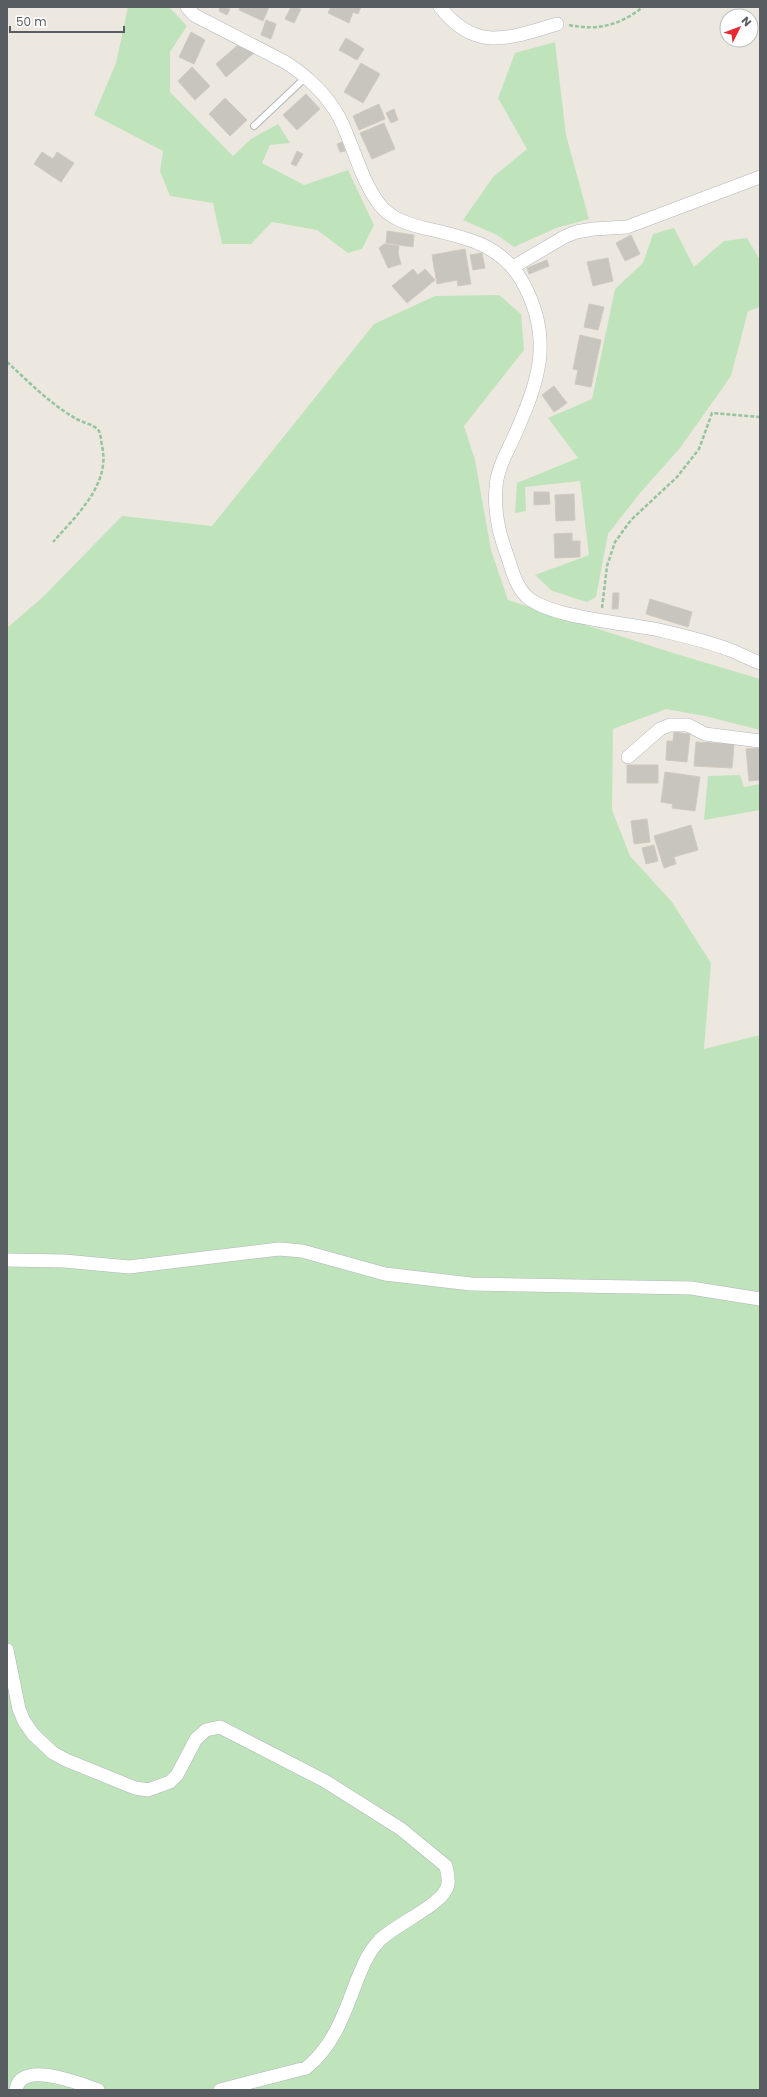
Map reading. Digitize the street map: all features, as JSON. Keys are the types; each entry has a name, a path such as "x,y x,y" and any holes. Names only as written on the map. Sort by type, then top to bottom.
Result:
{"street":[{"path":"187,7 194,15 285,62 306,77 332,106 340,119 360,168 380,204 387,212 406,223 476,240 490,247 513,268 522,280 537,318 541,340 540,361 534,388 502,462 496,486 498,524 502,541 516,582 526,595 534,603 544,608 600,621 657,630 722,647 760,663"},
{"path":"440,7 454,23 486,39 505,38 557,24"},
{"path":"513,268 564,237 576,232 593,229 627,227 760,176"},
{"path":"628,757 660,729 670,725 688,725 705,734 760,741"},
{"path":"7,1260 64,1261 129,1267 279,1249 302,1251 385,1274 464,1283 691,1288 760,1299"},
{"path":"7,1650 19,1709 24,1721 43,1744 66,1760 135,1788 148,1790 170,1782 177,1775 196,1739 206,1730 220,1727 325,1781 401,1829 446,1866 448,1884 446,1892 428,1908 380,1940 368,1955 338,2029 315,2061 306,2068 220,2090"},
{"path":"16,2090 21,2080 29,2076 58,2076 98,2090"}],"lane":[{"path":"254,126 306,77"}],"path":[{"path":"557,24 589,28 613,25 629,18 643,7"},
{"path":"7,362 67,414 95,428 99,432 103,450 103,466 97,485 88,502 53,542"},
{"path":"600,621 607,566 616,542 631,520 677,477 699,450 712,413 760,417"}],"green space":[{"path":"128,7 169,7 187,26 170,52 170,92 233,156 251,139 278,124 290,143 270,145 262,163 304,185 348,170 374,225 362,249 348,253 317,230 272,222 251,244 222,244 213,203 170,196 160,171 163,151 94,115 116,63"},
{"path":"555,42 566,135 589,219 556,228 514,247 497,235 463,220 493,177 527,149 498,98 515,53"},
{"path":"674,228 694,267 724,241 747,238 760,260 760,307 748,311 731,376 680,448 640,493 608,534 596,597 587,602 552,591 535,575 589,555 580,481 525,487 526,511 515,513 517,483 578,458 548,418 592,399 615,289 643,263 653,234"},
{"path":"499,295 521,314 524,350 464,426 475,460 491,550 508,600 673,653 760,679 760,730 705,716 666,709 613,729 612,810 630,856 672,902 711,963 704,1049 760,1035 760,2090 7,2090 7,628 44,596 122,516 212,526 374,324 435,296"},
{"path":"740,775 744,787 760,784 760,810 704,820 708,776"}],"building":[{"path":"220,7 230,9 227,15 219,11"},
{"path":"240,7 269,7 263,21 239,10"},
{"path":"291,7 301,9 294,23 285,19"},
{"path":"331,7 361,7 358,14 353,12 349,23 328,13"},
{"path":"266,20 276,24 271,39 261,35"},
{"path":"191,32 205,40 194,64 179,57"},
{"path":"346,38 364,49 357,60 339,50"},
{"path":"237,46 254,53 226,77 216,64"},
{"path":"361,63 380,74 363,103 344,92"},
{"path":"192,67 210,86 195,100 178,81"},
{"path":"306,94 320,109 297,130 283,115"},
{"path":"225,98 247,120 230,136 209,114"},
{"path":"379,104 385,119 359,130 353,116"},
{"path":"394,109 398,120 391,123 386,113"},
{"path":"384,123 395,149 372,159 360,133"},
{"path":"342,142 345,151 340,152 337,144"},
{"path":"297,151 303,154 296,166 291,164"},
{"path":"42,152 53,159 57,152 74,163 61,182 34,164"},
{"path":"387,231 414,235 413,247 386,243"},
{"path":"631,235 640,254 625,261 616,243"},
{"path":"384,244 399,246 398,253 401,264 388,268 379,248"},
{"path":"465,249 471,284 458,286 457,280 437,284 432,255"},
{"path":"482,253 485,268 473,270 470,255"},
{"path":"608,258 613,281 593,286 587,262"},
{"path":"547,260 549,266 529,274 527,268"},
{"path":"413,269 418,275 425,269 435,280 407,303 392,286"},
{"path":"589,304 604,307 598,330 584,327"},
{"path":"580,335 601,340 591,387 575,384 578,370 573,369"},
{"path":"554,386 567,403 554,412 542,395"},
{"path":"534,492 549,492 550,504 534,505"},
{"path":"574,494 575,520 556,521 555,495"},
{"path":"572,533 572,541 580,541 580,557 555,558 554,534"},
{"path":"613,593 619,593 618,609 612,609"},
{"path":"650,599 692,612 688,627 646,614"},
{"path":"674,732 690,734 687,762 666,760 667,741 673,741"},
{"path":"696,742 734,744 732,768 694,766"},
{"path":"760,748 760,780 749,781 746,749"},
{"path":"627,765 658,765 658,783 627,783"},
{"path":"665,772 700,777 695,811 672,808 673,804 661,802"},
{"path":"647,819 650,842 634,844 631,821"},
{"path":"691,825 698,850 674,857 676,864 664,868 654,836"},
{"path":"654,845 658,861 646,864 642,848"}]}
